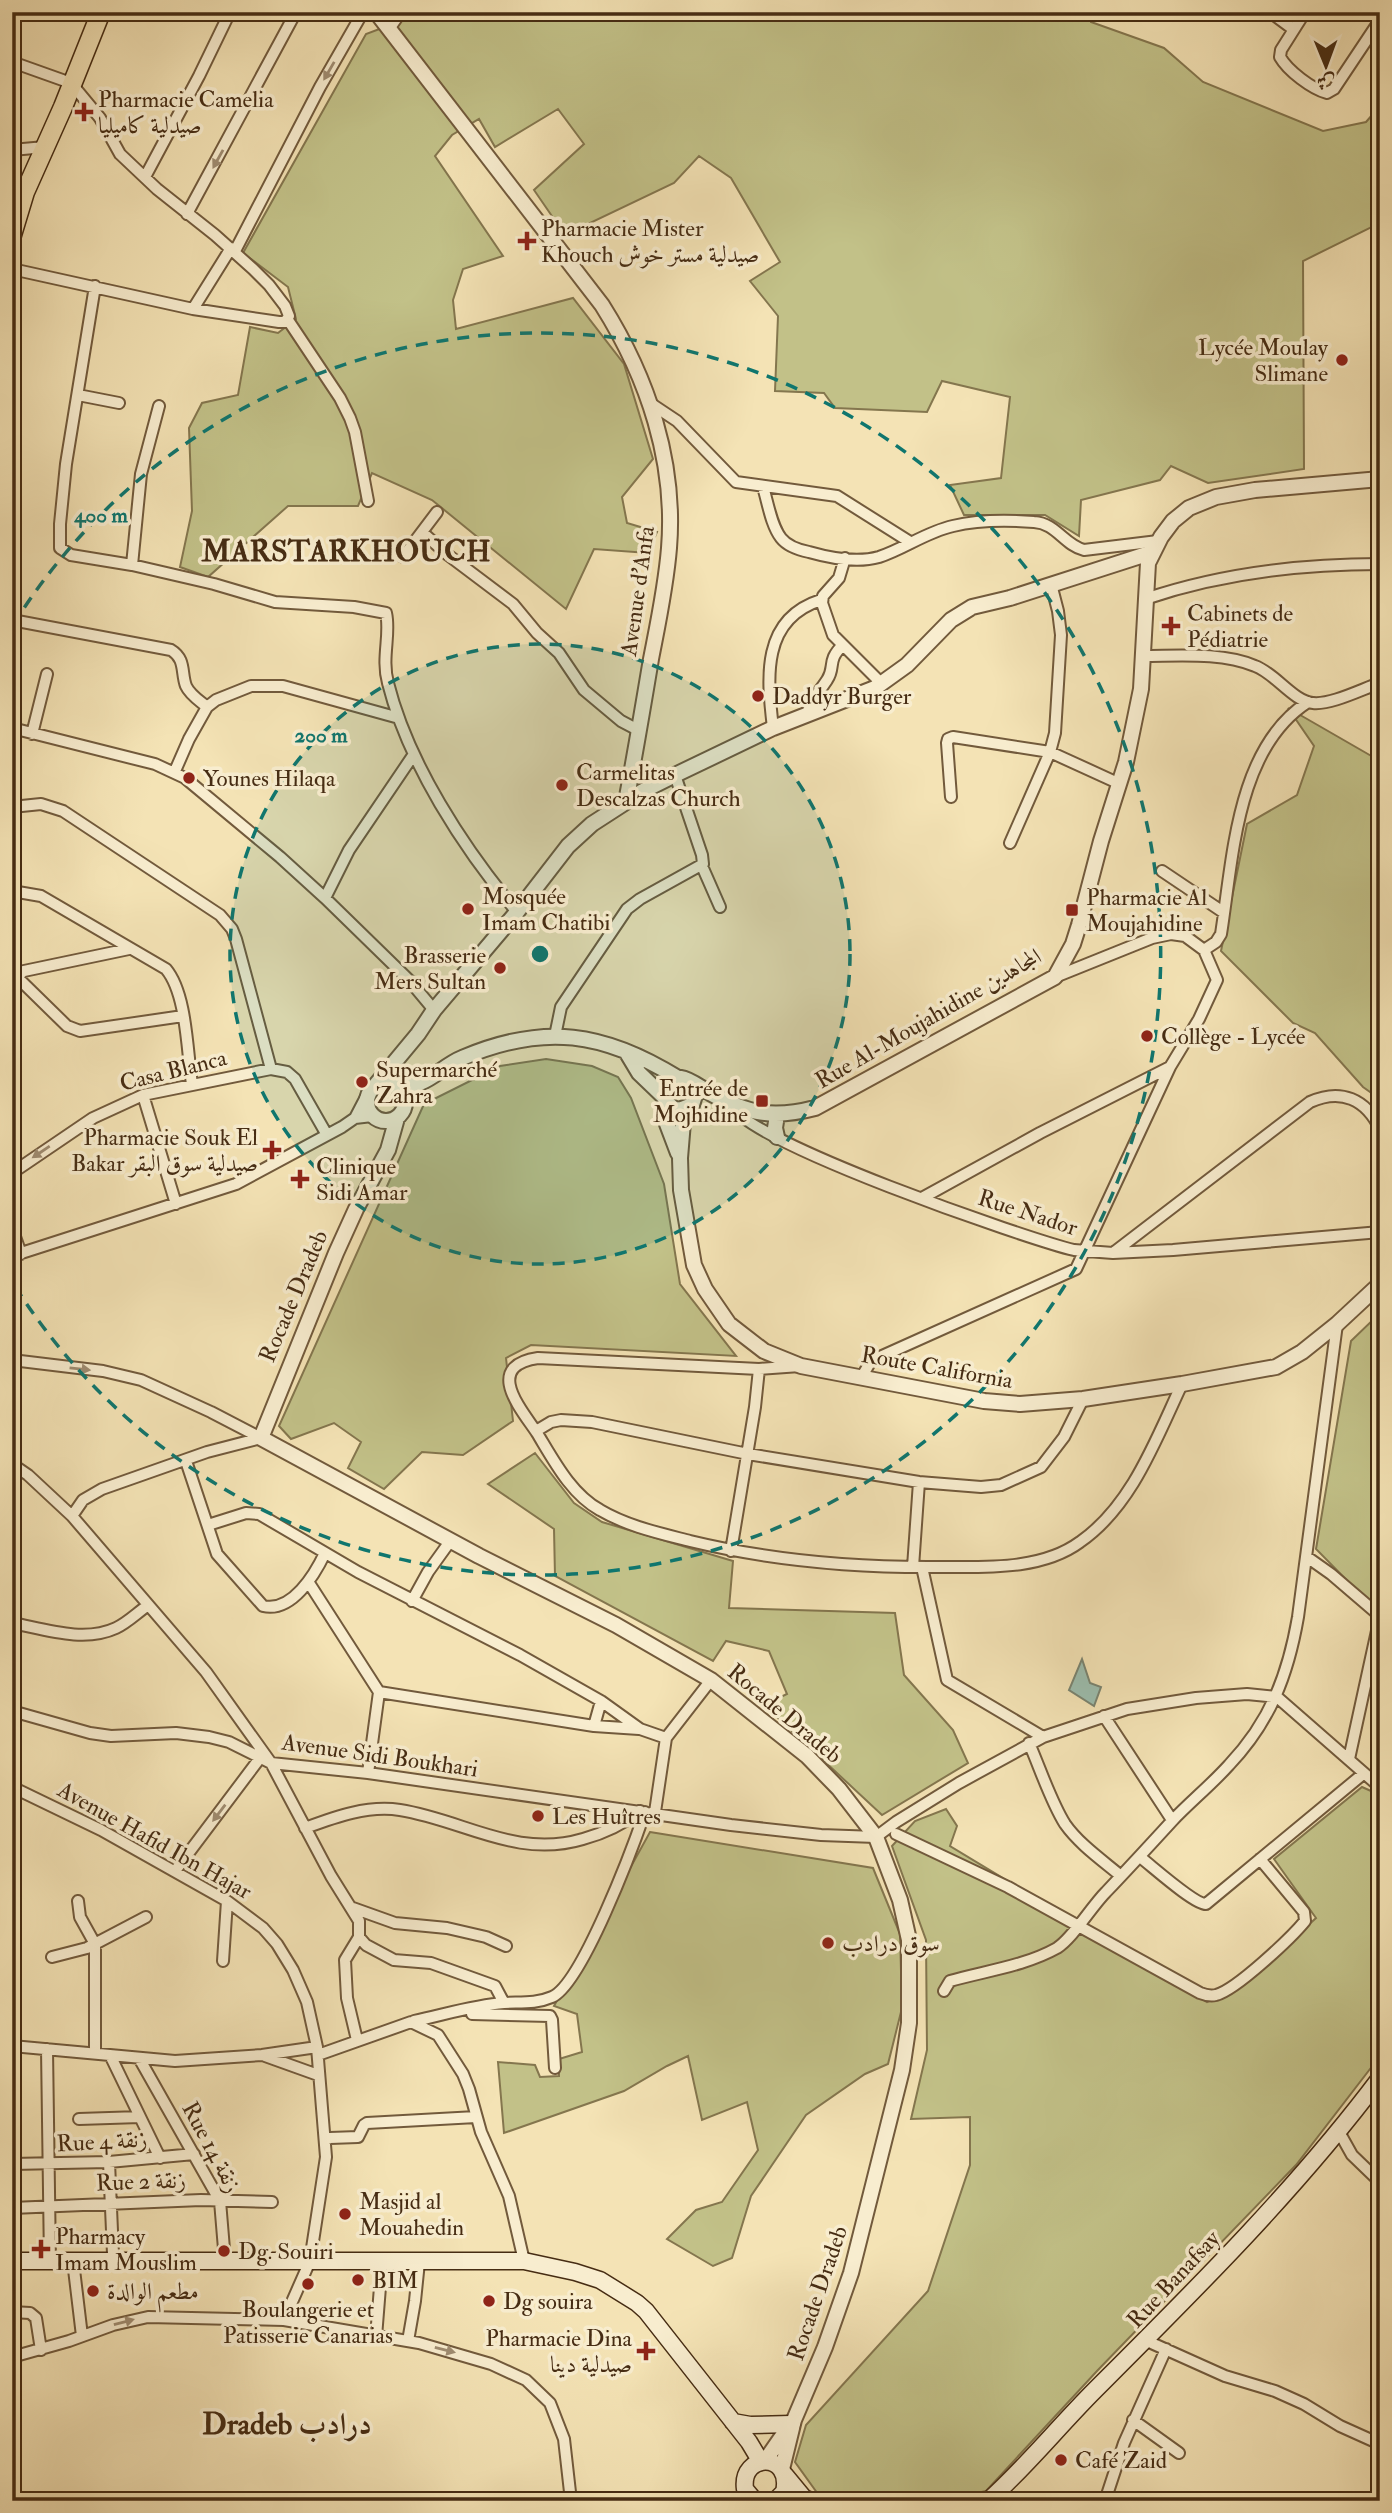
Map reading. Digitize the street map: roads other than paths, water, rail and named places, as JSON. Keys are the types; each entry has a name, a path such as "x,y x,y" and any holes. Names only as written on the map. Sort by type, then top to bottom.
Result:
{"main road":[{"path":"12,235 25,192 101,12"},
{"name":"Rue Banafsay","path":"988,2501 1018,2474 1097,2388 1147,2341 1293,2186 1380,2078"},
{"path":"12,2261 524,2261 575,2272 600,2280 646,2311 729,2417 758,2464"},
{"path":"729,2417 750,2426 793,2422"},
{"path":"750,2499 744,2482 758,2464 772,2463 784,2472 804,2498 811,2501"},
{"path":"778,2500 784,2492 784,2472"}],"street":[{"path":"145,177 230,12"},
{"path":"187,214 296,12"},
{"path":"193,309 233,250 363,12"},
{"name":"Avenue d'Anfa","path":"376,12 602,305 629,352 650,403 666,465 670,529 667,569 626,802"},
{"path":"388,29 401,12"},
{"path":"1270,12 1293,29"},
{"path":"1305,12 1281,50 1281,60 1318,90 1327,93 1334,89 1380,20"},
{"path":"12,62 71,83 100,118 120,154 187,214 233,250 269,285 288,311 288,320 340,398 350,418 368,501"},
{"path":"12,150 45,147"},
{"path":"12,269 193,309 279,322 288,320"},
{"path":"95,286 66,464 60,548 71,555 132,565 275,601 383,611 387,621 384,650 386,673 399,718 414,754 471,853 517,912"},
{"path":"78,395 118,403"},
{"path":"650,403 682,426 731,479 740,484 837,496 910,542"},
{"path":"132,565 141,474 159,406"},
{"name":"Rue Al-Moujahidine المجاهدين","path":"685,1081 729,1104 756,1114 800,1112 828,1102 925,1046 995,1012 1055,977 1076,934 1101,841 1120,784 1141,689 1148,563 1156,546 1173,521 1189,509 1216,497 1255,490 1380,479"},
{"path":"763,487 778,532 786,544 816,554 877,558 941,529 960,524 1027,521 1048,525 1074,546 1084,550 1156,546"},
{"path":"403,557 437,512"},
{"path":"422,532 444,553 513,604 537,634 559,653 584,691 621,721 640,731"},
{"path":"12,1228 17,1255 236,1184 327,1135 355,1118 371,1091 418,1034 434,1010 578,837 592,824 675,775 773,728 852,699 882,684 907,665 946,625 965,611 1051,584 1156,546"},
{"path":"773,728 768,685 769,663 775,640 785,622 808,604 821,600 839,578 845,558"},
{"path":"1145,599 1231,575 1302,566 1380,564"},
{"path":"1010,843 1050,752 1055,733 1061,646 1060,620 1051,584"},
{"path":"821,600 833,635 882,684"},
{"path":"12,620 171,650 181,659 190,692 207,707"},
{"path":"807,714 815,695 829,678 833,655 843,645"},
{"path":"1143,656 1203,657 1255,665 1308,702 1322,703 1380,683"},
{"path":"32,734 47,674"},
{"path":"175,771 188,739 207,707 240,689 274,685 295,688 399,718"},
{"path":"1204,950 1216,942 1221,934 1237,828 1254,774 1275,732 1308,702"},
{"path":"12,728 175,771 218,804 325,898 409,980 434,1010"},
{"path":"951,797 946,759 949,738 962,737 1050,752 1120,784"},
{"path":"325,898 358,835 414,754"},
{"path":"675,775 702,855 702,866 720,907"},
{"path":"12,807 41,804 63,811 220,915 232,929 239,946 271,1069 287,1072 295,1079 327,1135"},
{"path":"555,1036 561,1007 622,915 640,899 702,866"},
{"path":"1162,871 1223,912"},
{"path":"12,891 41,896 157,963 171,975 183,1016 192,1084"},
{"path":"861,1378 871,1361 1076,1269 1170,1067 1217,984 1215,970 1204,950 1185,936 1166,934 1055,977"},
{"path":"130,949 24,971 19,979 67,1026 80,1031 183,1016"},
{"path":"355,1118 397,1118 420,1083 458,1059 494,1046 537,1036 584,1038 610,1045 653,1063 685,1081 696,1091 688,1108 674,1109 639,1073 627,1053"},
{"path":"396,1060 397,1087 405,1104"},
{"path":"922,1198 1040,1133 1170,1067"},
{"name":"Casa Blanca","path":"12,1173 93,1118 143,1095 271,1069"},
{"path":"665,1100 669,1083 685,1081"},
{"path":"392,1138 367,1106 371,1091 384,1083 397,1087 420,1083"},
{"path":"143,1095 176,1204"},
{"path":"1112,1253 1310,1102 1332,1095 1351,1097 1366,1109 1380,1129"},
{"name":"Route California","path":"665,1100 667,1124 680,1158"},
{"name":"Rue Al-Moujahidine المجاهدين","path":"688,1108 729,1104"},
{"name":"Rue Nador","path":"729,1104 739,1116 835,1166 1063,1248 1112,1253 1173,1250 1380,1232"},
{"name":"Route California","path":"688,1108 680,1158 683,1211 690,1251 705,1289 729,1324 750,1342 764,1351 801,1366 1004,1403 1083,1399 1276,1367 1302,1352 1380,1284"},
{"path":"777,1115 777,1137"},
{"name":"Rocade Dradeb","path":"261,1438 336,1253 388,1150 397,1118"},
{"path":"944,1990 950,1981 1038,1957 1070,1937 1077,1925 1172,1820 1230,1765 1255,1733 1277,1697 1293,1643 1307,1557 1337,1324"},
{"path":"801,1366 759,1369 538,1358 519,1364 512,1373 510,1389 517,1406 572,1486 599,1510 654,1532 731,1551 816,1564 917,1567 1031,1562 1048,1558 1079,1543 1103,1523 1121,1501 1147,1457 1182,1384"},
{"name":"Rocade Dradeb","path":"12,1360 103,1371 141,1380 211,1412 616,1625 711,1680 807,1755 839,1789 876,1838 900,1900 909,1940 909,2024 902,2070 852,2273 825,2347 793,2422 784,2472"},
{"path":"731,1551 759,1369"},
{"path":"536,1431 551,1422 561,1420 592,1422 748,1454 919,1482 981,1487 1001,1485 1032,1472 1048,1460 1064,1437 1083,1399"},
{"path":"72,1516 78,1505 95,1492 261,1438"},
{"path":"186,1461 220,1559 262,1606 279,1605 309,1583 326,1553"},
{"name":"Avenue Sidi Boukhari","path":"12,1464 28,1475 72,1516 214,1682 265,1760 731,1825 876,1838"},
{"path":"919,1482 917,1567 947,1680 1043,1737"},
{"path":"208,1525 242,1514 255,1513 412,1601 520,1655 601,1700 640,1729"},
{"path":"412,1601 428,1572 451,1540"},
{"path":"1307,1557 1380,1616 1349,1759"},
{"path":"309,1583 379,1692 368,1773"},
{"path":"12,1623 94,1634 115,1629 147,1605"},
{"path":"12,2046 175,2061 317,2051 411,2022 503,2003 551,1998 570,1982 628,1863 647,1812 666,1738 711,1680"},
{"path":"379,1692 594,1726 640,1729 666,1738"},
{"path":"876,1838 896,1822 1029,1743 1104,1716 1145,1705 1196,1698 1247,1695 1277,1697 1380,1787"},
{"path":"594,1726 601,1700"},
{"path":"12,1711 101,1735 176,1733 209,1737 229,1742 265,1760 359,1921 359,1937 347,1954 345,1966 347,1998 357,2040"},
{"path":"1104,1716 1172,1820"},
{"path":"1029,1743 1056,1808 1067,1826 1121,1876"},
{"path":"175,1871 265,1760"},
{"path":"1140,1857 1202,1905 1217,1897 1363,1773"},
{"name":"Avenue Hafid Ibn Hajar","path":"12,1787 101,1830 227,1901 263,1928 293,1970 307,2002 317,2051 326,2157 310,2261 284,2320"},
{"path":"305,1828 361,1811 398,1810 440,1819 491,1837 536,1846 555,1845 603,1834 647,1812"},
{"path":"896,1834 1008,1887 1207,1995 1219,1994 1270,1955 1305,1921 1305,1914 1261,1859"},
{"path":"78,1901 80,1917 95,1944 95,2053"},
{"path":"223,1961 227,1901"},
{"path":"353,1908 395,1923 447,1928 486,1937 506,1946"},
{"path":"52,1956 75,1952 95,1944 146,1917"},
{"path":"359,1937 366,1945 394,1960 431,1963 495,1986 503,2003"},
{"path":"452,2013 550,2016 555,2068"},
{"path":"411,2022 438,2035 469,2089 476,2117 504,2180 524,2261"},
{"path":"47,2049 50,2262"},
{"path":"110,2055 160,2158"},
{"path":"262,2055 318,2075"},
{"name":"Rue 14 زنقة","path":"139,2058 220,2201 225,2261"},
{"path":"79,2119 140,2117"},
{"path":"326,2140 358,2137 368,2123 476,2117"},
{"path":"1338,2130 1352,2155 1380,2182"},
{"name":"Rue 4 زنقة","path":"12,2164 109,2162 194,2154"},
{"path":"109,2162 113,2254"},
{"name":"Rue 2 زنقة","path":"12,2208 201,2200 272,2202"},
{"path":"73,2261 82,2336"},
{"path":"376,2337 382,2262"},
{"path":"408,2342 419,2262"},
{"path":"12,2312 30,2313 36,2318 41,2350"},
{"path":"12,2357 148,2316 284,2320 408,2342 491,2364 526,2380 551,2403 564,2439 571,2501"},
{"path":"1147,2341 1225,2376 1275,2391 1380,2444"},
{"path":"1105,2501 1133,2420 1166,2349"},
{"path":"1133,2420 1179,2453"},
{"name":"Rocade Dradeb","path":"758,2464 793,2422"}],"place":[{"name":"Pharmacie Camelia صيدلية كاميليا","path":"84,112"},
{"name":"Pharmacie Mister Khouch صيدلية مستر خوش","path":"527,241"},
{"name":"Lycée Moulay Slimane","path":"1342,360"},
{"name":"Cabinets de Pédiatrie","path":"1171,626"},
{"name":"Daddyr Burger","path":"758,696"},
{"name":"Younes Hilaqa","path":"189,778"},
{"name":"Carmelitas Descalzas Church","path":"562,785"},
{"name":"Mosquée Imam Chatibi","path":"468,909"},
{"name":"Pharmacie Al Moujahidine","path":"1072,910"},
{"name":"Brasserie Mers Sultan","path":"500,968"},
{"name":"Collège - Lycée","path":"1147,1036"},
{"name":"Supermarché Zahra","path":"362,1082"},
{"name":"Entrée de Mojhidine","path":"762,1101"},
{"name":"Pharmacie Souk El Bakar صيدلية سوق البقر","path":"272,1150"},
{"name":"Clinique Sidi Amar","path":"300,1179"},
{"name":"Les Huîtres","path":"538,1816"},
{"name":"سوق درادب","path":"828,1943"},
{"name":"Masjid al Mouahedin","path":"345,2214"},
{"name":"Pharmacy Imam Mouslim","path":"41,2249"},
{"name":"Dg. Souiri","path":"224,2251"},
{"name":"BIM","path":"358,2280"},
{"name":"Boulangerie et Patisserie Canarias","path":"308,2284"},
{"name":"مطعم الوالدة","path":"93,2291"},
{"name":"Dg souira","path":"489,2301"},
{"name":"Pharmacie Dina صيدلية دينا","path":"646,2351"},
{"name":"Café Zaid","path":"1061,2460"}],"district":[{"name":"MARSTARKHOUCH","path":"346,551"},
{"name":"Dradeb درادب","path":"287,2424"}]}
